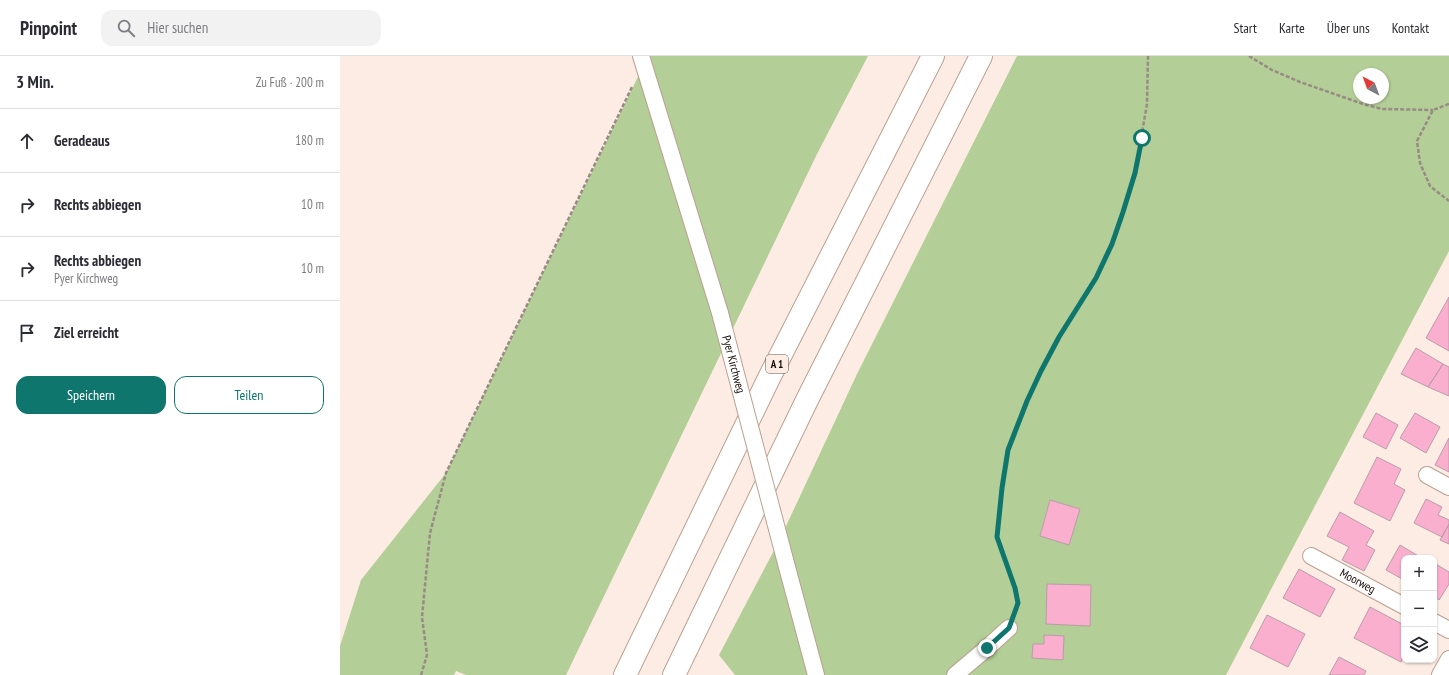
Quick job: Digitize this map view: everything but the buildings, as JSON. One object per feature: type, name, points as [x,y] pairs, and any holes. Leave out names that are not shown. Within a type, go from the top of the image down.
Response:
[{"type":"highway","name":"A 1","points":[[625,675],[770,378],[933,56]]},
{"type":"highway","points":[[674,675],[816,383],[981,56]]},
{"type":"street","name":"Pyer Kirchweg","points":[[642,60],[720,313],[816,675]]},
{"type":"street","points":[[1427,475],[1449,487]]},
{"type":"street","name":"Moorweg","points":[[1311,556],[1401,604]]},
{"type":"street","points":[[1437,624],[1449,630]]},
{"type":"street","points":[[955,675],[1009,628]]},
{"type":"street","points":[[1440,675],[1449,659]]},
{"type":"path","points":[[1009,628],[1018,603],[1015,588],[997,537],[1004,472],[1008,450],[1027,401],[1059,337],[1096,278],[1112,244],[1135,173],[1147,104],[1148,56]]},
{"type":"path","points":[[1249,56],[1272,70],[1300,82],[1382,109],[1433,110],[1449,104]]},
{"type":"path","points":[[421,675],[427,655],[422,617],[430,533],[446,473],[642,60]]},
{"type":"path","points":[[1433,110],[1417,140],[1420,163],[1430,186],[1449,200]]},
{"type":"green space","points":[[648,56],[868,56],[817,154],[566,675],[466,675],[456,671],[454,675],[340,675],[340,646],[361,580],[446,473]]},
{"type":"green space","points":[[1017,56],[1449,56],[1449,251],[1226,675],[735,675],[719,655],[780,539],[857,374]]},
{"type":"route","points":[[987,648],[1009,628],[1018,603],[1015,588],[997,537],[1008,450],[1027,401],[1041,371],[1059,337],[1096,278],[1112,244],[1135,173],[1142,138]]}]
